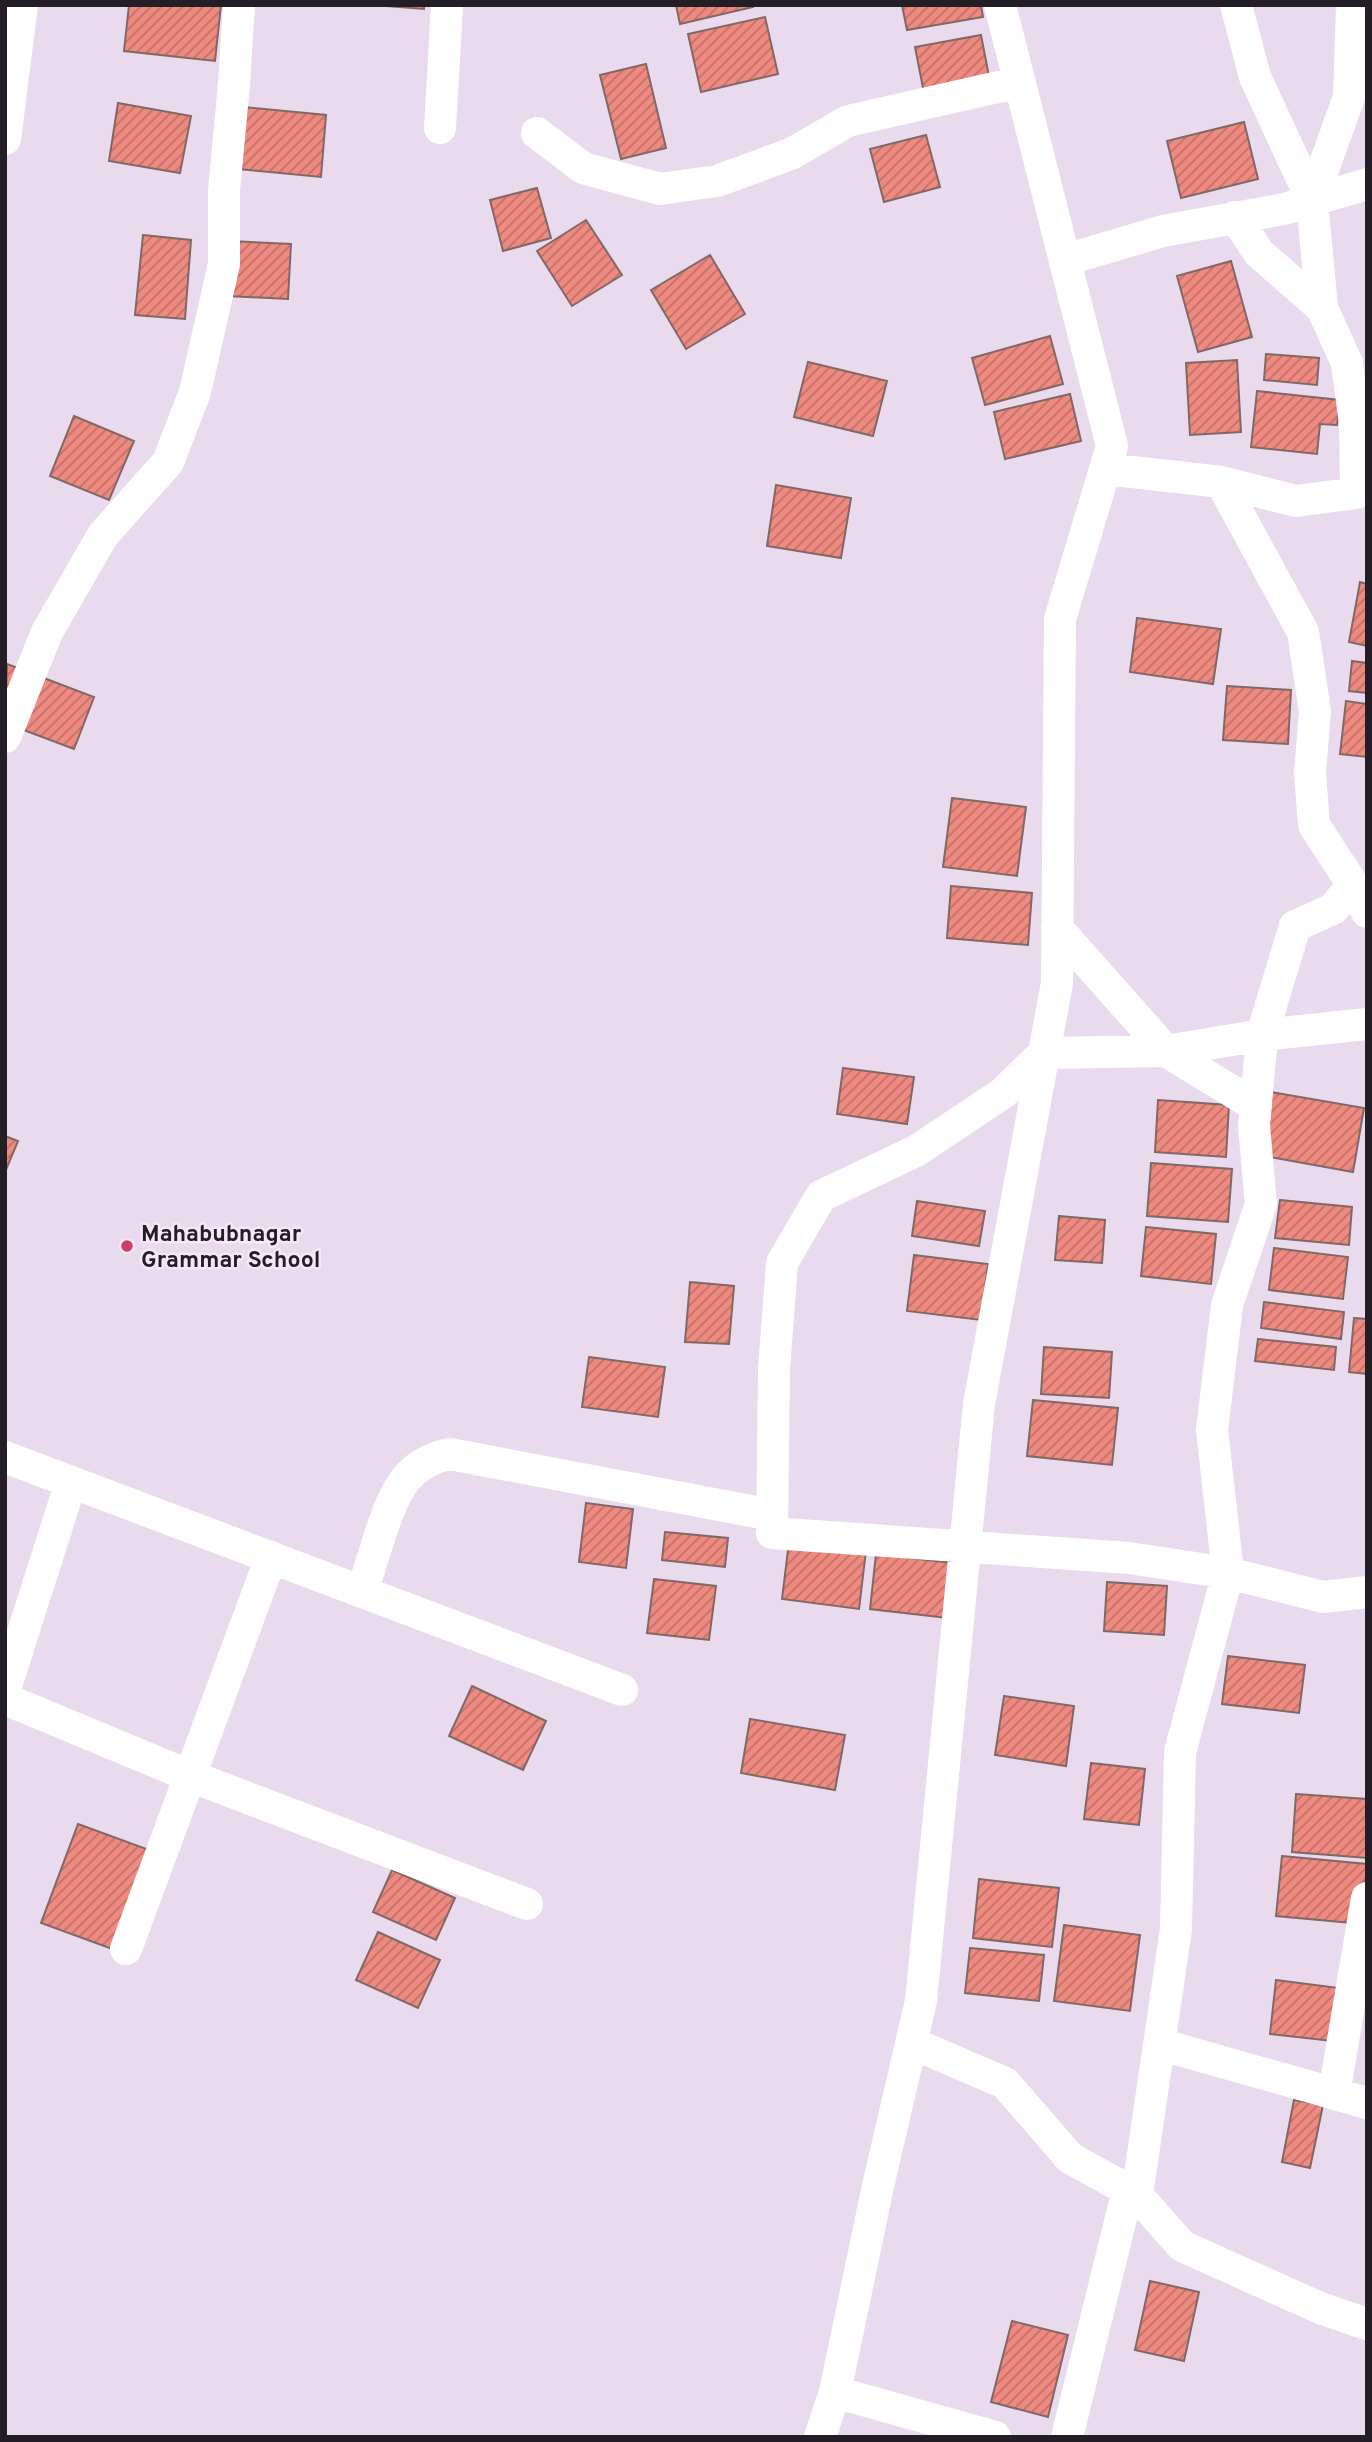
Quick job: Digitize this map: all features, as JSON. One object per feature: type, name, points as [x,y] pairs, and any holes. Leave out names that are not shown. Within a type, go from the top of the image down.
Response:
[{"type":"street","points":[[5,139],[22,5]]},
{"type":"street","points":[[5,737],[47,632],[103,535],[168,462],[195,392],[224,264],[224,191],[239,5]]},
{"type":"street","points":[[440,128],[447,5]]},
{"type":"street","points":[[820,2437],[835,2392],[878,2186],[921,2001],[979,1404],[1057,983],[1060,619],[1112,446],[1000,5]]},
{"type":"street","points":[[1106,469],[1221,482],[1296,501],[1361,494],[1347,363],[1322,308],[1312,200],[1255,77],[1236,5]]},
{"type":"street","points":[[1312,200],[1349,97],[1352,5]]},
{"type":"street","points":[[537,133],[583,168],[660,189],[717,181],[791,154],[848,121],[1020,82]]},
{"type":"street","points":[[1065,260],[1163,231],[1284,209],[1367,184]]},
{"type":"street","points":[[1235,217],[1259,253],[1322,308]]},
{"type":"street","points":[[1067,2437],[1133,2193],[1176,1929],[1180,1752],[1228,1573],[1212,1430],[1227,1305],[1261,1204],[1254,1126],[1262,1035],[1295,926],[1360,899],[1314,825],[1310,773],[1315,712],[1303,632],[1221,482]]},
{"type":"street","points":[[1057,928],[1166,1051],[1256,1106]]},
{"type":"street","points":[[1367,1024],[1262,1035],[1166,1051],[1044,1053],[1003,1093],[916,1151],[821,1196],[782,1263],[774,1369],[772,1516],[772,1533],[1129,1558],[1228,1573],[1324,1597],[1367,1592]]},
{"type":"street","points":[[362,1592],[393,1496],[413,1469],[434,1457],[450,1454],[772,1516]]},
{"type":"street","points":[[5,1457],[622,1690]]},
{"type":"street","points":[[5,1689],[71,1482]]},
{"type":"street","points":[[126,1949],[271,1557]]},
{"type":"street","points":[[5,1699],[190,1776],[527,1903]]},
{"type":"street","points":[[1334,2094],[1367,1898]]},
{"type":"street","points":[[912,2043],[1005,2083],[1070,2158],[1133,2193],[1182,2246],[1320,2308],[1367,2324]]},
{"type":"street","points":[[1159,2044],[1367,2103]]},
{"type":"street","points":[[835,2392],[995,2437]]},
{"type":"building","points":[[129,5],[221,5],[215,61],[124,51]]},
{"type":"building","points":[[373,5],[424,5],[424,9]]},
{"type":"building","points":[[676,5],[753,5],[753,7],[680,24]]},
{"type":"building","points":[[902,5],[981,5],[983,17],[907,30]]},
{"type":"building","points":[[765,17],[778,74],[701,92],[688,34]]},
{"type":"building","points":[[981,35],[991,87],[925,98],[915,47]]},
{"type":"building","points":[[646,64],[666,148],[621,159],[600,75]]},
{"type":"building","points":[[118,103],[191,116],[180,173],[109,161]]},
{"type":"building","points":[[244,107],[326,115],[321,177],[239,169]]},
{"type":"building","points":[[1244,122],[1258,179],[1181,198],[1167,141]]},
{"type":"building","points":[[926,135],[940,187],[884,202],[870,149]]},
{"type":"building","points":[[537,188],[551,238],[503,251],[490,200]]},
{"type":"building","points":[[586,220],[622,275],[572,306],[537,251]]},
{"type":"building","points":[[143,235],[191,240],[185,319],[135,315]]},
{"type":"building","points":[[231,241],[291,244],[288,299],[228,296]]},
{"type":"building","points":[[710,255],[745,314],[686,349],[651,290]]},
{"type":"building","points":[[1231,261],[1252,337],[1198,352],[1177,276]]},
{"type":"building","points":[[1050,336],[1063,384],[985,405],[972,358]]},
{"type":"building","points":[[1266,354],[1319,358],[1317,385],[1264,380]]},
{"type":"building","points":[[1237,360],[1241,432],[1190,435],[1186,363]]},
{"type":"building","points":[[808,362],[887,381],[873,436],[794,417]]},
{"type":"building","points":[[1257,391],[1340,400],[1337,425],[1320,424],[1317,454],[1251,447]]},
{"type":"building","points":[[1070,394],[1081,441],[1005,459],[994,412]]},
{"type":"building","points":[[74,416],[134,441],[109,500],[50,476]]},
{"type":"building","points":[[776,485],[851,498],[841,558],[767,546]]},
{"type":"building","points":[[1360,582],[1367,584],[1367,646],[1349,642]]},
{"type":"building","points":[[1137,618],[1221,629],[1213,684],[1130,672]]},
{"type":"building","points":[[1352,661],[1367,663],[1367,693],[1349,691]]},
{"type":"building","points":[[7,664],[94,697],[74,749],[5,723]]},
{"type":"building","points":[[1227,686],[1291,690],[1288,744],[1223,740]]},
{"type":"building","points":[[1346,701],[1367,704],[1367,757],[1340,754]]},
{"type":"building","points":[[952,798],[1026,807],[1017,876],[943,867]]},
{"type":"building","points":[[951,886],[1032,893],[1028,945],[947,938]]},
{"type":"building","points":[[843,1068],[914,1077],[907,1124],[837,1114]]},
{"type":"building","points":[[1271,1092],[1364,1108],[1353,1172],[1259,1155]]},
{"type":"building","points":[[1158,1100],[1229,1105],[1226,1157],[1155,1152]]},
{"type":"building","points":[[5,1136],[18,1141],[5,1172]]},
{"type":"building","points":[[1151,1163],[1232,1169],[1228,1222],[1147,1216]]},
{"type":"building","points":[[1280,1200],[1352,1207],[1349,1245],[1275,1238]]},
{"type":"building","points":[[917,1201],[985,1211],[979,1246],[912,1236]]},
{"type":"building","points":[[1059,1216],[1105,1220],[1102,1263],[1055,1260]]},
{"type":"building","points":[[1146,1227],[1216,1234],[1211,1284],[1141,1276]]},
{"type":"building","points":[[1274,1248],[1348,1257],[1343,1299],[1269,1290]]},
{"type":"building","points":[[914,1255],[988,1264],[981,1320],[907,1311]]},
{"type":"building","points":[[690,1282],[734,1286],[729,1344],[685,1342]]},
{"type":"building","points":[[1264,1302],[1344,1312],[1341,1339],[1261,1328]]},
{"type":"building","points":[[1354,1318],[1367,1319],[1367,1374],[1349,1372]]},
{"type":"building","points":[[1258,1339],[1336,1347],[1334,1370],[1255,1361]]},
{"type":"building","points":[[1044,1347],[1112,1352],[1109,1398],[1041,1394]]},
{"type":"building","points":[[589,1357],[665,1367],[658,1417],[582,1407]]},
{"type":"building","points":[[1033,1400],[1118,1408],[1112,1465],[1027,1456]]},
{"type":"building","points":[[586,1503],[633,1509],[626,1568],[579,1562]]},
{"type":"building","points":[[665,1532],[728,1538],[725,1567],[662,1560]]},
{"type":"building","points":[[789,1542],[866,1551],[859,1609],[782,1599]]},
{"type":"building","points":[[876,1554],[953,1563],[947,1618],[870,1609]]},
{"type":"building","points":[[654,1579],[716,1586],[709,1640],[647,1633]]},
{"type":"building","points":[[1107,1582],[1167,1586],[1164,1635],[1104,1631]]},
{"type":"building","points":[[1228,1656],[1305,1665],[1299,1713],[1222,1704]]},
{"type":"building","points":[[472,1686],[546,1721],[523,1770],[449,1736]]},
{"type":"building","points":[[1004,1696],[1074,1706],[1066,1766],[995,1755]]},
{"type":"building","points":[[750,1719],[845,1735],[835,1790],[741,1773]]},
{"type":"building","points":[[1091,1763],[1145,1769],[1139,1825],[1084,1819]]},
{"type":"building","points":[[1296,1794],[1367,1799],[1367,1858],[1292,1852]]},
{"type":"building","points":[[78,1824],[152,1851],[115,1950],[41,1923]]},
{"type":"building","points":[[1282,1856],[1367,1864],[1362,1924],[1276,1916]]},
{"type":"building","points":[[392,1870],[455,1898],[436,1940],[373,1912]]},
{"type":"building","points":[[979,1879],[1059,1888],[1052,1947],[973,1938]]},
{"type":"building","points":[[1064,1925],[1140,1935],[1130,2011],[1054,2001]]},
{"type":"building","points":[[378,1932],[440,1960],[418,2008],[356,1980]]},
{"type":"building","points":[[970,1948],[1044,1955],[1039,2001],[965,1993]]},
{"type":"building","points":[[1276,1980],[1339,1988],[1332,2041],[1270,2034]]},
{"type":"building","points":[[1294,2100],[1323,2105],[1310,2168],[1282,2162]]},
{"type":"building","points":[[1150,2281],[1199,2292],[1184,2361],[1135,2350]]},
{"type":"building","points":[[1012,2321],[1068,2335],[1048,2417],[991,2402]]},
{"type":"place","name":"Mahabubnagar Grammar School","points":[[127,1246]]}]
